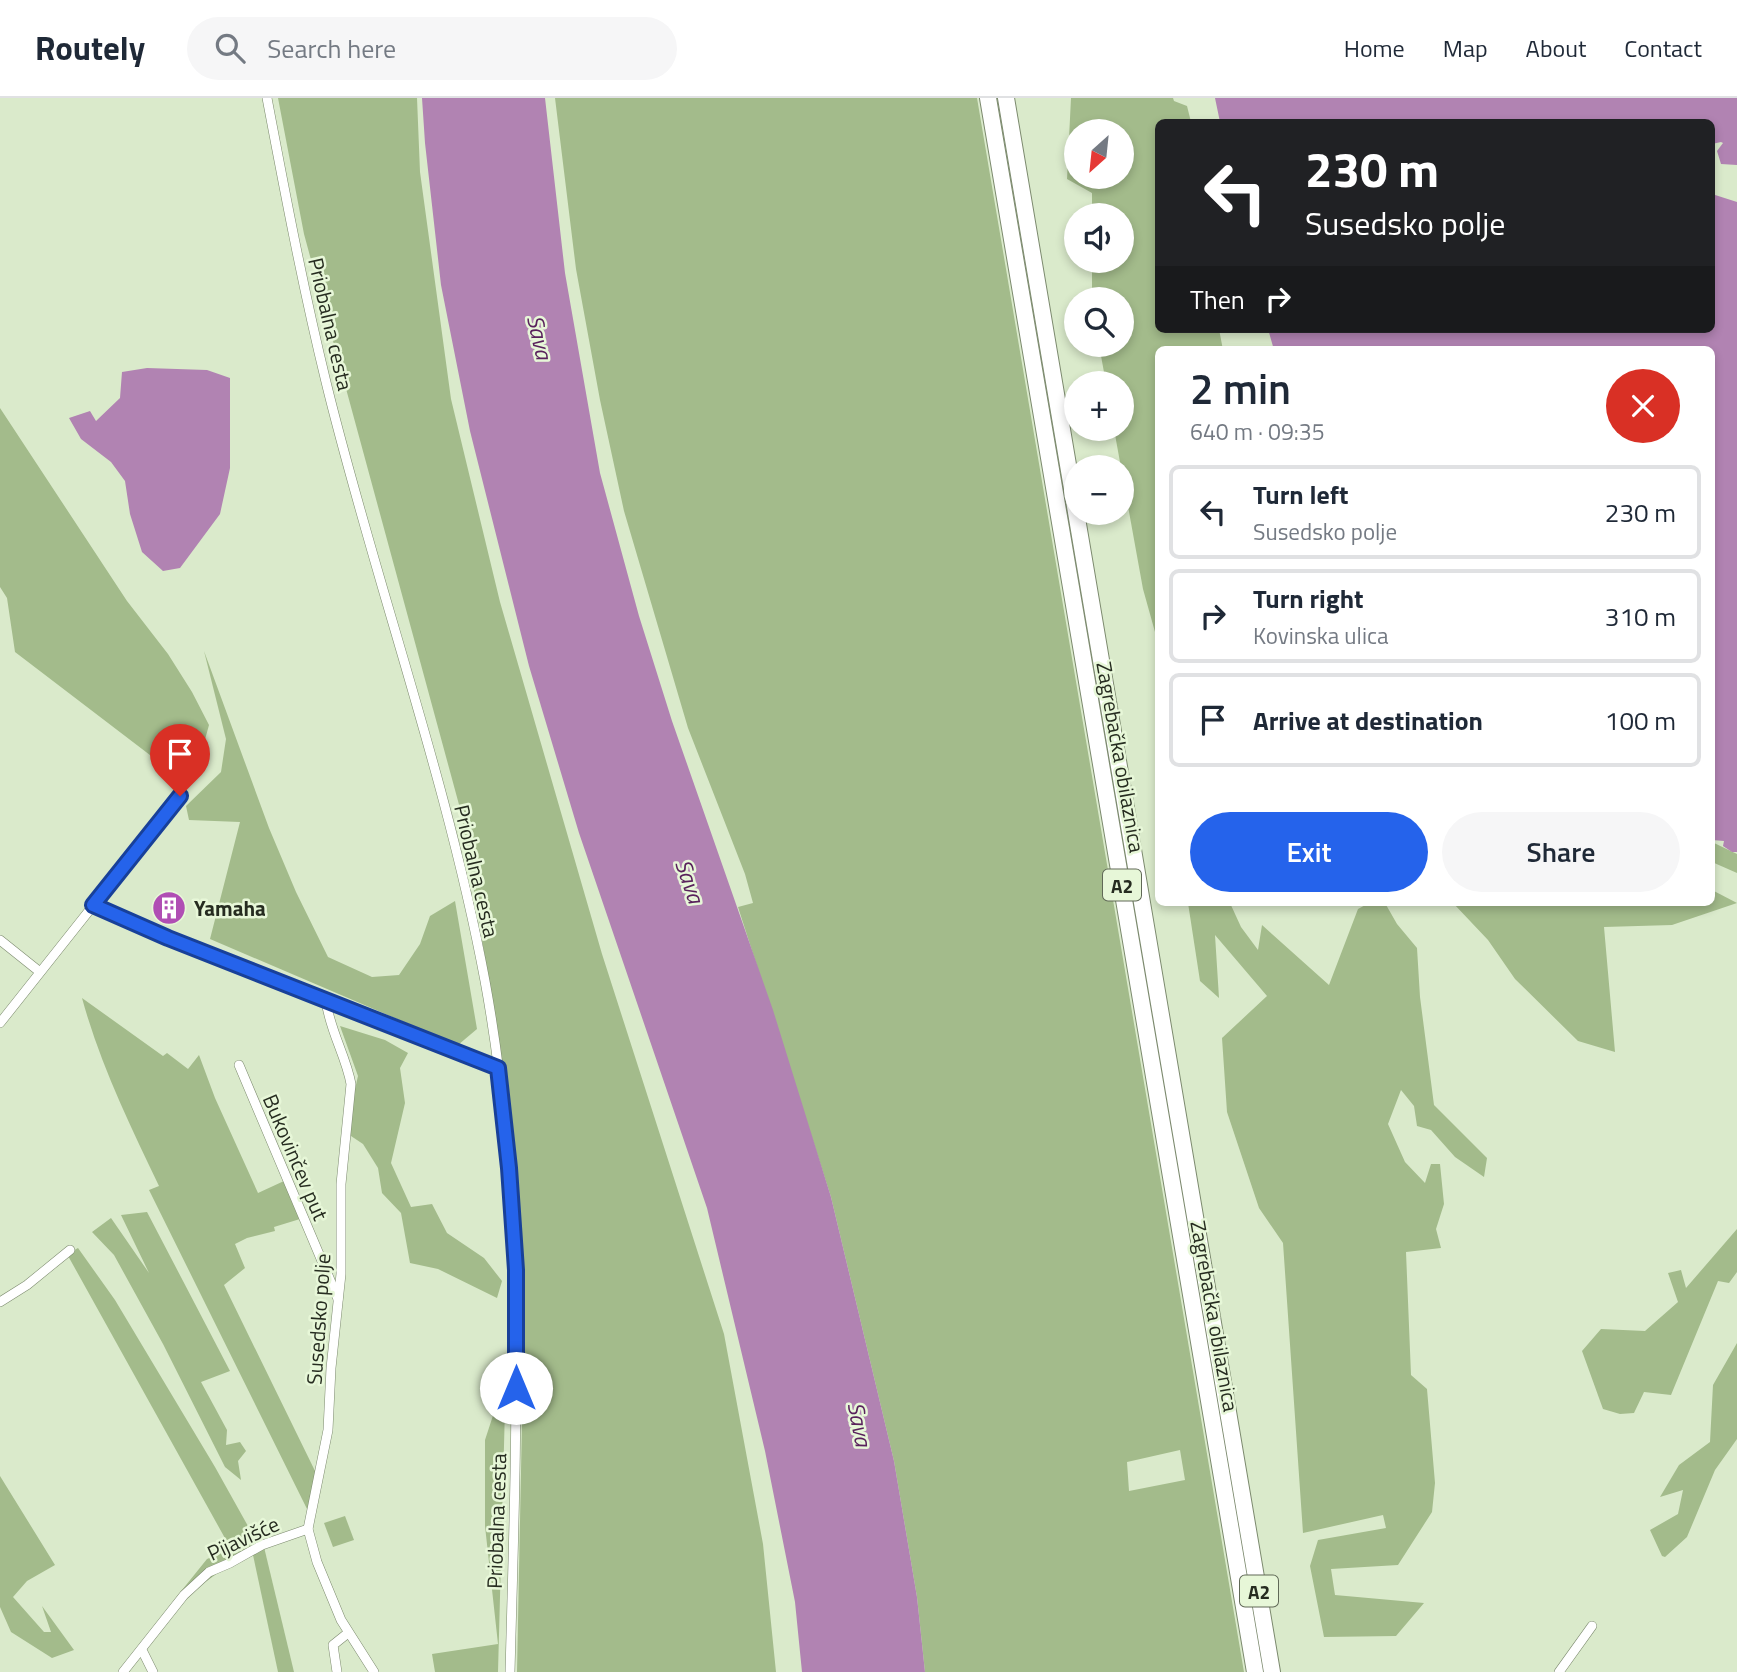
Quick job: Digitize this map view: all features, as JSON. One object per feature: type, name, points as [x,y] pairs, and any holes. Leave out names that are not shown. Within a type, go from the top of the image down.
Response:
[{"type":"highway","name":"Zagrebačka obilaznica","points":[[988,98],[1255,1672]]},
{"type":"highway","name":"Zagrebačka obilaznica","points":[[1006,98],[1272,1672]]},
{"type":"street","name":"Priobalna cesta","points":[[267,98],[293,235],[326,383],[452,836],[484,980],[498,1068],[516,1270],[516,1432],[510,1672]]},
{"type":"street","points":[[0,1023],[180,796]]},
{"type":"street","points":[[93,905],[326,1002],[498,1068]]},
{"type":"street","points":[[0,940],[40,972]]},
{"type":"street","name":"Susedsko polje","points":[[308,1529],[325,1451],[341,1274],[341,1184],[351,1084],[349,1070],[328,1019],[326,1002]]},
{"type":"street","name":"Bukovinčev put","points":[[239,1065],[338,1300]]},
{"type":"street","points":[[0,1302],[36,1279],[70,1250]]},
{"type":"street","points":[[308,1529],[329,1593],[348,1633],[374,1672]]},
{"type":"street","name":"Pijavišće","points":[[123,1672],[184,1595],[209,1572],[262,1545],[308,1529]]},
{"type":"street","points":[[1559,1672],[1592,1626]]},
{"type":"street","points":[[337,1672],[333,1646],[348,1633]]},
{"type":"street","points":[[142,1650],[153,1672]]},
{"type":"green space","points":[[278,98],[417,98],[420,172],[451,399],[500,602],[602,954],[724,1334],[763,1544],[776,1672],[517,1672],[524,1321],[505,1079],[461,812],[304,234]]},
{"type":"green space","points":[[555,98],[977,98],[1244,1672],[925,1672],[917,1597],[894,1461],[831,1197],[738,907],[753,903],[745,874],[688,728],[624,511],[576,269]],"holes":[[[1180,1450],[1185,1480],[1129,1491],[1127,1462]]]},
{"type":"green space","points":[[1071,98],[1173,98],[1174,101],[1187,106],[1190,119],[1155,119],[1155,333],[1220,333],[1222,346],[1155,346],[1155,632],[1143,589],[1131,525],[1134,525],[1134,455],[1119,455],[1116,441],[1134,441],[1134,371],[1104,371],[1101,357],[1134,357],[1134,287],[1092,287],[1092,273],[1134,273],[1134,203],[1092,203],[1092,193],[1085,189],[1134,189],[1134,119],[1070,119]]},
{"type":"green space","points":[[0,408],[127,601],[168,654],[209,725],[201,754],[184,781],[15,652],[7,598],[0,587]]},
{"type":"green space","points":[[204,651],[269,828],[328,957],[372,977],[399,975],[420,944],[430,916],[455,901],[477,1029],[458,1045],[210,939],[240,822],[189,820],[186,806],[221,772],[226,739]]},
{"type":"green space","points":[[1715,843],[1737,854],[1737,873],[1715,863]]},
{"type":"green space","points":[[1715,892],[1737,903],[1672,925],[1604,927],[1615,1052],[1578,1041],[1515,979],[1488,940],[1456,906],[1715,906]]},
{"type":"green space","points":[[1188,906],[1231,906],[1241,927],[1258,950],[1262,925],[1329,985],[1358,909],[1364,906],[1387,906],[1397,924],[1417,948],[1420,997],[1434,1105],[1487,1158],[1484,1177],[1455,1157],[1431,1130],[1417,1126],[1414,1106],[1401,1090],[1388,1124],[1405,1162],[1425,1183],[1431,1164],[1440,1164],[1444,1204],[1436,1229],[1441,1248],[1406,1252],[1411,1375],[1427,1389],[1435,1483],[1432,1512],[1398,1565],[1331,1569],[1335,1595],[1424,1603],[1396,1636],[1324,1637],[1310,1566],[1318,1540],[1386,1528],[1383,1515],[1303,1533],[1283,1243],[1259,1208],[1227,1112],[1222,1038],[1267,996],[1215,935],[1219,998],[1200,981]]},
{"type":"green space","points":[[82,998],[163,1056],[167,1053],[188,1069],[199,1055],[215,1098],[258,1193],[284,1181],[300,1219],[274,1227],[275,1231],[235,1244],[245,1268],[224,1285],[316,1473],[308,1511],[149,1190],[159,1186],[107,1070]]},
{"type":"green space","points":[[340,1026],[385,1040],[408,1053],[400,1068],[405,1103],[391,1163],[411,1207],[432,1204],[447,1233],[484,1258],[502,1281],[497,1298],[438,1269],[410,1263],[401,1213],[382,1193],[378,1168],[363,1144],[345,1132],[358,1076]]},
{"type":"green space","points":[[147,1212],[230,1371],[201,1382],[227,1430],[226,1445],[240,1442],[246,1451],[238,1461],[241,1480],[225,1467],[163,1344],[114,1255],[92,1232],[111,1218],[149,1273],[121,1215]]},
{"type":"green space","points":[[1737,1229],[1737,1272],[1729,1283],[1718,1281],[1671,1395],[1644,1392],[1634,1413],[1620,1414],[1603,1409],[1582,1351],[1601,1329],[1645,1331],[1678,1302],[1668,1273],[1681,1270],[1686,1288]]},
{"type":"green space","points":[[78,1248],[115,1300],[258,1544],[197,1588],[174,1613],[174,1600],[207,1559],[231,1549],[67,1254]]},
{"type":"green space","points":[[1737,1343],[1737,1439],[1715,1470],[1687,1537],[1665,1557],[1662,1556],[1650,1530],[1678,1514],[1683,1490],[1660,1497],[1679,1465],[1710,1442],[1713,1385]]},
{"type":"green space","points":[[500,1394],[505,1408],[498,1672],[435,1672],[432,1654],[498,1644],[485,1526],[485,1440]]},
{"type":"green space","points":[[0,1476],[55,1565],[27,1581],[13,1597],[44,1632],[51,1632],[42,1606],[74,1650],[52,1658],[11,1632],[0,1607]]},
{"type":"green space","points":[[345,1516],[354,1540],[333,1547],[324,1523]]},
{"type":"green space","points":[[264,1547],[294,1672],[278,1672],[253,1555]]},
{"type":"water","name":"Sava","points":[[422,98],[545,98],[565,273],[600,473],[639,616],[672,721],[773,1010],[831,1197],[894,1461],[917,1597],[925,1672],[802,1672],[795,1602],[765,1451],[707,1208],[579,833],[529,666],[470,431],[441,285]]},
{"type":"water","points":[[1215,98],[1737,98],[1737,165],[1721,164],[1717,151],[1723,143],[1715,143],[1715,119],[1219,119]]},
{"type":"water","points":[[1715,195],[1737,202],[1737,852],[1723,846],[1724,841],[1715,840],[1715,346],[1273,346],[1269,333],[1715,333]]},
{"type":"water","points":[[147,368],[207,370],[230,378],[230,468],[220,514],[180,568],[163,571],[142,552],[130,514],[125,481],[111,462],[81,439],[69,418],[90,411],[96,421],[120,398],[122,372]]},
{"type":"place","name":"Yamaha","points":[[169,908]]},
{"type":"route","points":[[180,796],[93,905],[326,1002],[498,1068],[516,1270],[516,1388]]}]
